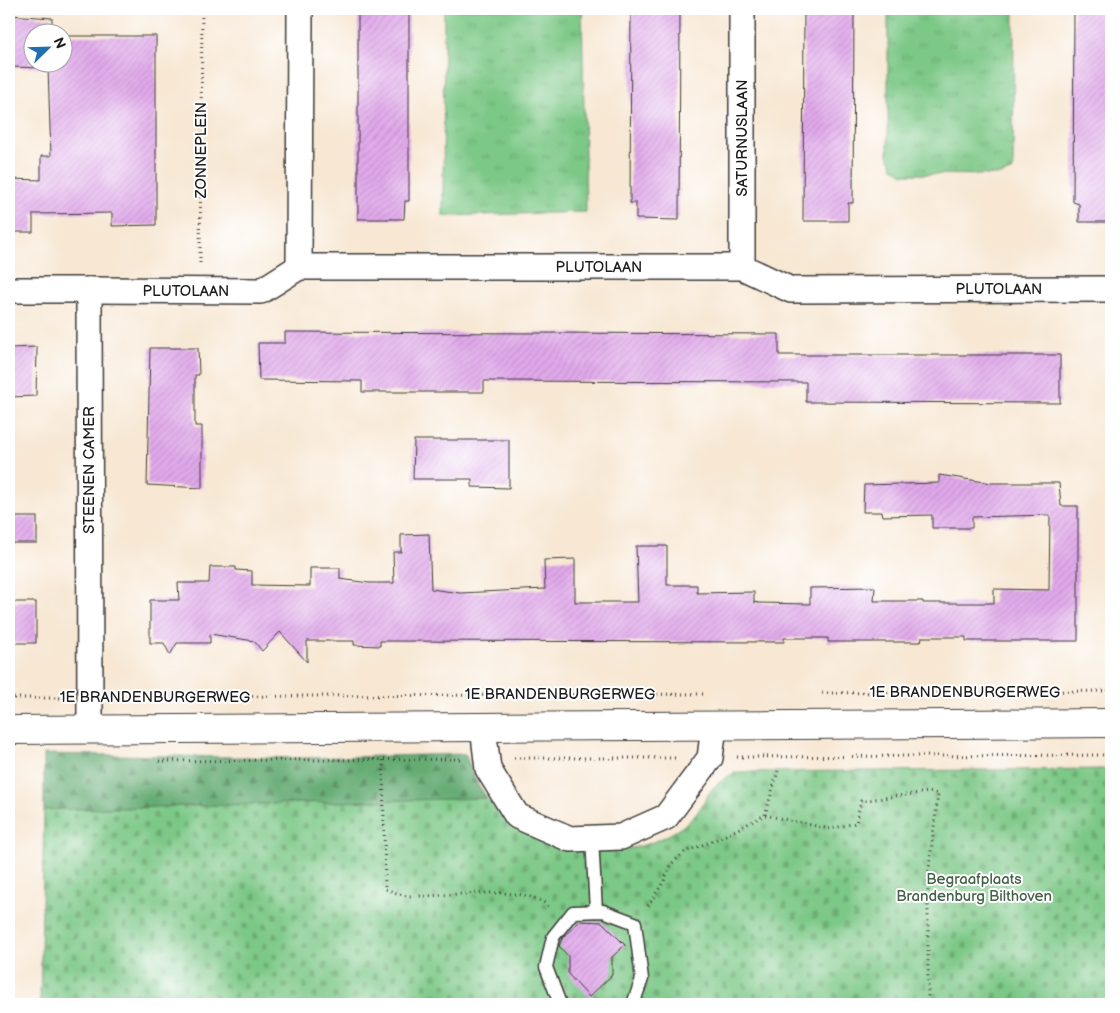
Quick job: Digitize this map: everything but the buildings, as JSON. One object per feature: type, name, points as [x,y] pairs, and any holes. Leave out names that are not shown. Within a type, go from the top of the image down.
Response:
[{"type":"street","points":[[298,267],[300,9]]},
{"type":"street","name":"SATURNUSLAAN","points":[[742,9],[742,267]]},
{"type":"street","name":"PLUTOLAAN","points":[[89,290],[261,291],[298,267],[742,267],[791,290],[1111,289]]},
{"type":"street","points":[[9,290],[89,290]]},
{"type":"street","name":"STEENEN CAMER","points":[[89,290],[90,730]]},
{"type":"street","name":"1E BRANDENBURGERWEG","points":[[9,730],[1111,723]]},
{"type":"street","points":[[483,727],[488,769],[517,816],[570,839],[620,837],[666,817],[710,758],[714,726]]},
{"type":"lane","points":[[592,838],[596,911]]},
{"type":"lane","points":[[560,1004],[546,967],[553,936],[573,912],[596,911],[603,911],[635,923],[642,979],[633,1004]]},
{"type":"path","name":"ZONNEPLEIN","points":[[200,291],[202,9]]},
{"type":"path","name":"1E BRANDENBURGERWEG","points":[[815,693],[1111,691]]},
{"type":"path","name":"1E BRANDENBURGERWEG","points":[[9,698],[706,694]]},
{"type":"path","points":[[154,760],[1111,755]]},
{"type":"path","points":[[383,760],[385,889],[406,896],[523,894],[544,900],[563,924]]},
{"type":"path","points":[[765,815],[778,771]]},
{"type":"path","points":[[635,923],[653,900],[671,864],[685,852],[722,837],[765,815],[830,829],[856,823],[861,801],[928,792],[938,794],[928,877],[928,1004]]},
{"type":"green space","points":[[444,9],[582,9],[586,212],[443,216]]},
{"type":"green space","points":[[888,9],[1014,9],[1013,170],[1001,175],[903,174],[893,167],[888,155]]},
{"type":"green space","points":[[44,754],[305,758],[465,754],[477,783],[487,798],[44,810]]},
{"type":"green space","name":"Begraafplaats Brandenburg Bilthoven","points":[[1111,769],[1111,1004],[40,1004],[44,810],[487,798],[503,817],[524,831],[547,842],[571,849],[597,851],[623,850],[647,844],[673,832],[694,816],[715,786],[735,772]]}]
